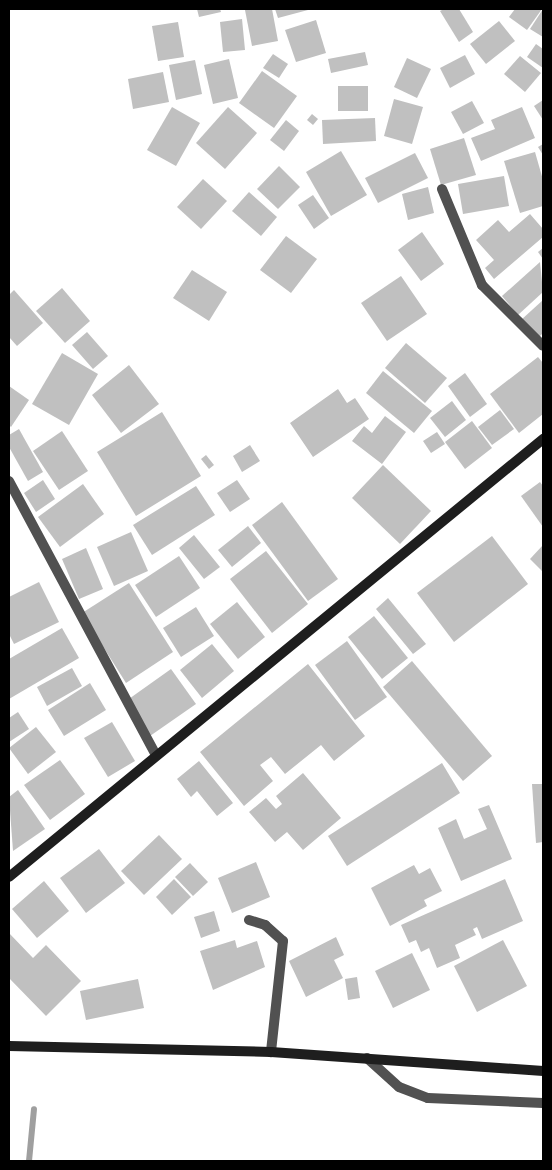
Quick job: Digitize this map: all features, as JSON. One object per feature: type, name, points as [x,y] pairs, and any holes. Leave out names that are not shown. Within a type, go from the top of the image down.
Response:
[{"type":"main road","points":[[9,877],[155,753],[543,439]]},
{"type":"main road","points":[[9,1046],[272,1052],[543,1071]]},
{"type":"street","points":[[442,189],[482,285],[543,346]]},
{"type":"street","points":[[9,481],[155,753]]},
{"type":"street","points":[[249,920],[270,928],[283,941],[272,1052]]},
{"type":"street","points":[[367,1058],[398,1088],[428,1098],[543,1103]]},
{"type":"building","points":[[197,9],[220,9],[221,12],[199,17]]},
{"type":"building","points":[[272,9],[278,41],[252,46],[245,10]]},
{"type":"building","points":[[275,9],[307,9],[308,10],[278,18]]},
{"type":"building","points":[[444,9],[459,9],[473,32],[459,42],[440,11]]},
{"type":"building","points":[[515,9],[542,9],[527,30],[509,17]]},
{"type":"building","points":[[543,9],[543,37],[530,29]]},
{"type":"building","points":[[242,19],[245,50],[223,52],[220,22]]},
{"type":"building","points":[[316,20],[326,53],[296,62],[285,30]]},
{"type":"building","points":[[499,21],[515,41],[486,64],[470,44]]},
{"type":"building","points":[[178,22],[184,57],[158,61],[152,26]]},
{"type":"building","points":[[536,44],[543,49],[543,68],[527,57]]},
{"type":"building","points":[[365,52],[368,65],[331,73],[328,59]]},
{"type":"building","points":[[273,54],[288,64],[279,78],[263,68]]},
{"type":"building","points":[[465,55],[475,74],[450,88],[440,68]]},
{"type":"building","points":[[520,56],[541,73],[525,92],[504,74]]},
{"type":"building","points":[[407,58],[431,69],[417,98],[394,87]]},
{"type":"building","points":[[229,59],[238,98],[213,104],[204,65]]},
{"type":"building","points":[[195,60],[202,94],[176,100],[169,65]]},
{"type":"building","points":[[262,71],[297,96],[274,128],[239,103]]},
{"type":"building","points":[[163,72],[169,102],[133,109],[128,79]]},
{"type":"building","points":[[338,86],[368,86],[368,111],[338,111]]},
{"type":"building","points":[[394,99],[423,107],[412,144],[384,136]]},
{"type":"building","points":[[543,100],[543,120],[534,106]]},
{"type":"building","points":[[472,101],[484,123],[463,134],[451,112]]},
{"type":"building","points":[[172,107],[200,123],[176,166],[147,150]]},
{"type":"building","points":[[228,107],[257,133],[225,169],[196,143]]},
{"type":"building","points":[[522,107],[535,138],[481,161],[471,138],[495,129],[491,120]]},
{"type":"building","points":[[312,114],[318,119],[313,125],[307,120]]},
{"type":"building","points":[[375,118],[376,141],[323,144],[322,120]]},
{"type":"building","points":[[286,120],[299,131],[284,151],[270,140]]},
{"type":"building","points":[[464,138],[476,175],[441,185],[430,149]]},
{"type":"building","points":[[543,144],[543,155],[538,147]]},
{"type":"building","points":[[341,151],[367,195],[331,216],[306,172]]},
{"type":"building","points":[[535,152],[543,180],[543,206],[520,213],[504,161]]},
{"type":"building","points":[[415,153],[428,178],[378,203],[365,178]]},
{"type":"building","points":[[279,166],[300,187],[278,209],[257,189]]},
{"type":"building","points":[[504,176],[509,206],[463,214],[458,184]]},
{"type":"building","points":[[203,179],[227,201],[201,229],[177,207]]},
{"type":"building","points":[[428,187],[434,213],[408,220],[402,194]]},
{"type":"building","points":[[249,192],[277,217],[261,236],[232,211]]},
{"type":"building","points":[[313,195],[329,218],[314,229],[298,205]]},
{"type":"building","points":[[530,214],[543,229],[543,237],[494,279],[485,268],[494,260],[476,240],[498,220],[509,232]]},
{"type":"building","points":[[422,232],[444,264],[421,281],[398,250]]},
{"type":"building","points":[[286,236],[317,259],[291,293],[260,270]]},
{"type":"building","points":[[543,248],[543,259],[538,252]]},
{"type":"building","points":[[540,262],[543,292],[518,315],[502,296]]},
{"type":"building","points":[[192,270],[227,292],[209,321],[173,298]]},
{"type":"building","points":[[401,276],[427,314],[387,341],[361,303]]},
{"type":"building","points":[[62,288],[90,321],[65,343],[36,311]]},
{"type":"building","points":[[14,290],[43,323],[17,346],[9,337],[9,295]]},
{"type":"building","points":[[543,300],[543,333],[538,338],[521,320]]},
{"type":"building","points":[[87,332],[108,356],[93,369],[72,345]]},
{"type":"building","points":[[406,343],[447,378],[425,403],[385,368]]},
{"type":"building","points":[[62,353],[98,374],[69,425],[32,404]]},
{"type":"building","points":[[538,357],[543,363],[543,414],[519,433],[490,394]]},
{"type":"building","points":[[129,365],[159,404],[121,433],[92,395]]},
{"type":"building","points":[[383,371],[432,411],[414,433],[366,393]]},
{"type":"building","points":[[465,373],[487,404],[470,417],[448,386]]},
{"type":"building","points":[[9,386],[29,400],[11,427],[9,425]]},
{"type":"building","points":[[338,389],[347,403],[355,398],[369,419],[313,457],[290,423]]},
{"type":"building","points":[[452,401],[466,420],[445,437],[430,418]]},
{"type":"building","points":[[500,410],[514,429],[492,445],[478,427]]},
{"type":"building","points":[[162,412],[201,476],[136,516],[97,452]]},
{"type":"building","points":[[385,416],[406,432],[382,464],[352,441],[364,426],[372,433]]},
{"type":"building","points":[[472,421],[492,448],[465,469],[445,442]]},
{"type":"building","points":[[19,429],[43,472],[28,481],[9,447],[9,435]]},
{"type":"building","points":[[62,431],[88,471],[59,490],[33,451]]},
{"type":"building","points":[[437,432],[445,444],[431,453],[423,441]]},
{"type":"building","points":[[250,445],[260,461],[242,472],[233,456]]},
{"type":"building","points":[[206,455],[214,465],[209,469],[201,459]]},
{"type":"building","points":[[383,465],[431,511],[400,544],[352,498]]},
{"type":"building","points":[[43,480],[55,499],[36,512],[24,493]]},
{"type":"building","points":[[237,480],[250,499],[230,512],[217,493]]},
{"type":"building","points":[[540,482],[543,486],[543,527],[521,496]]},
{"type":"building","points":[[83,484],[104,514],[60,547],[38,517]]},
{"type":"building","points":[[196,486],[215,515],[152,555],[133,525]]},
{"type":"building","points":[[282,502],[338,579],[308,601],[252,525]]},
{"type":"building","points":[[248,526],[261,543],[232,567],[218,550]]},
{"type":"building","points":[[131,532],[148,571],[114,586],[97,547]]},
{"type":"building","points":[[194,535],[220,567],[204,579],[179,548]]},
{"type":"building","points":[[492,536],[528,584],[454,642],[417,593]]},
{"type":"building","points":[[543,545],[543,572],[530,559]]},
{"type":"building","points":[[86,548],[103,589],[79,599],[62,559]]},
{"type":"building","points":[[266,551],[308,604],[272,633],[230,579]]},
{"type":"building","points":[[179,556],[200,588],[156,617],[135,585]]},
{"type":"building","points":[[39,582],[59,622],[14,644],[9,634],[9,597]]},
{"type":"building","points":[[129,583],[173,652],[126,683],[82,613]]},
{"type":"building","points":[[388,598],[426,644],[413,654],[376,609]]},
{"type":"building","points":[[237,602],[265,637],[238,659],[210,624]]},
{"type":"building","points":[[196,607],[214,636],[181,657],[163,628]]},
{"type":"building","points":[[374,616],[408,658],[382,679],[348,637]]},
{"type":"building","points":[[62,628],[79,658],[9,699],[9,659]]},
{"type":"building","points":[[347,641],[387,697],[355,720],[315,665]]},
{"type":"building","points":[[212,644],[234,671],[202,698],[180,670]]},
{"type":"building","points":[[412,661],[492,756],[463,781],[383,687]]},
{"type":"building","points":[[308,664],[365,736],[334,761],[321,745],[285,774],[271,757],[260,765],[273,781],[244,806],[200,752]]},
{"type":"building","points":[[72,668],[82,686],[47,706],[37,687]]},
{"type":"building","points":[[171,669],[196,704],[150,736],[126,701]]},
{"type":"building","points":[[90,683],[106,710],[64,736],[48,710]]},
{"type":"building","points":[[18,712],[29,729],[9,742],[9,718]]},
{"type":"building","points":[[112,722],[135,761],[108,777],[84,738]]},
{"type":"building","points":[[36,727],[56,752],[28,774],[9,748]]},
{"type":"building","points":[[60,760],[85,794],[50,820],[24,785]]},
{"type":"building","points":[[199,761],[233,803],[217,816],[197,791],[191,797],[177,779]]},
{"type":"building","points":[[442,763],[460,793],[347,866],[328,836]]},
{"type":"building","points":[[303,773],[341,818],[303,850],[287,832],[275,842],[249,812],[266,798],[276,809],[282,804],[276,796]]},
{"type":"building","points":[[532,784],[543,784],[543,842],[536,843]]},
{"type":"building","points":[[18,790],[45,829],[13,851],[9,797]]},
{"type":"building","points":[[489,805],[512,859],[461,881],[438,828],[456,819],[464,839],[487,829],[478,809]]},
{"type":"building","points":[[159,835],[182,859],[144,895],[121,871]]},
{"type":"building","points":[[99,849],[125,883],[86,913],[60,878]]},
{"type":"building","points":[[256,862],[270,897],[232,913],[218,878]]},
{"type":"building","points":[[190,863],[208,882],[193,896],[175,877]]},
{"type":"building","points":[[414,865],[419,874],[430,868],[442,891],[424,900],[427,906],[390,926],[371,888]]},
{"type":"building","points":[[174,879],[191,897],[172,915],[156,897]]},
{"type":"building","points":[[505,879],[523,921],[482,939],[477,927],[473,929],[476,935],[455,945],[460,958],[437,968],[429,948],[421,952],[416,940],[409,943],[401,925]]},
{"type":"building","points":[[44,881],[69,911],[37,938],[12,909]]},
{"type":"building","points":[[214,911],[220,931],[201,938],[194,917]]},
{"type":"building","points":[[9,933],[33,958],[46,945],[81,981],[46,1016],[9,978]]},
{"type":"building","points":[[336,937],[344,955],[334,960],[343,978],[306,997],[289,961]]},
{"type":"building","points":[[235,940],[237,948],[257,941],[265,967],[213,990],[200,951]]},
{"type":"building","points":[[503,940],[527,986],[477,1012],[454,966]]},
{"type":"building","points":[[412,953],[430,990],[393,1008],[375,971]]},
{"type":"building","points":[[357,977],[360,998],[348,1000],[345,979]]},
{"type":"building","points":[[138,979],[144,1008],[86,1020],[80,991]]},
{"type":"waterway","points":[[29,1161],[34,1109]]}]
